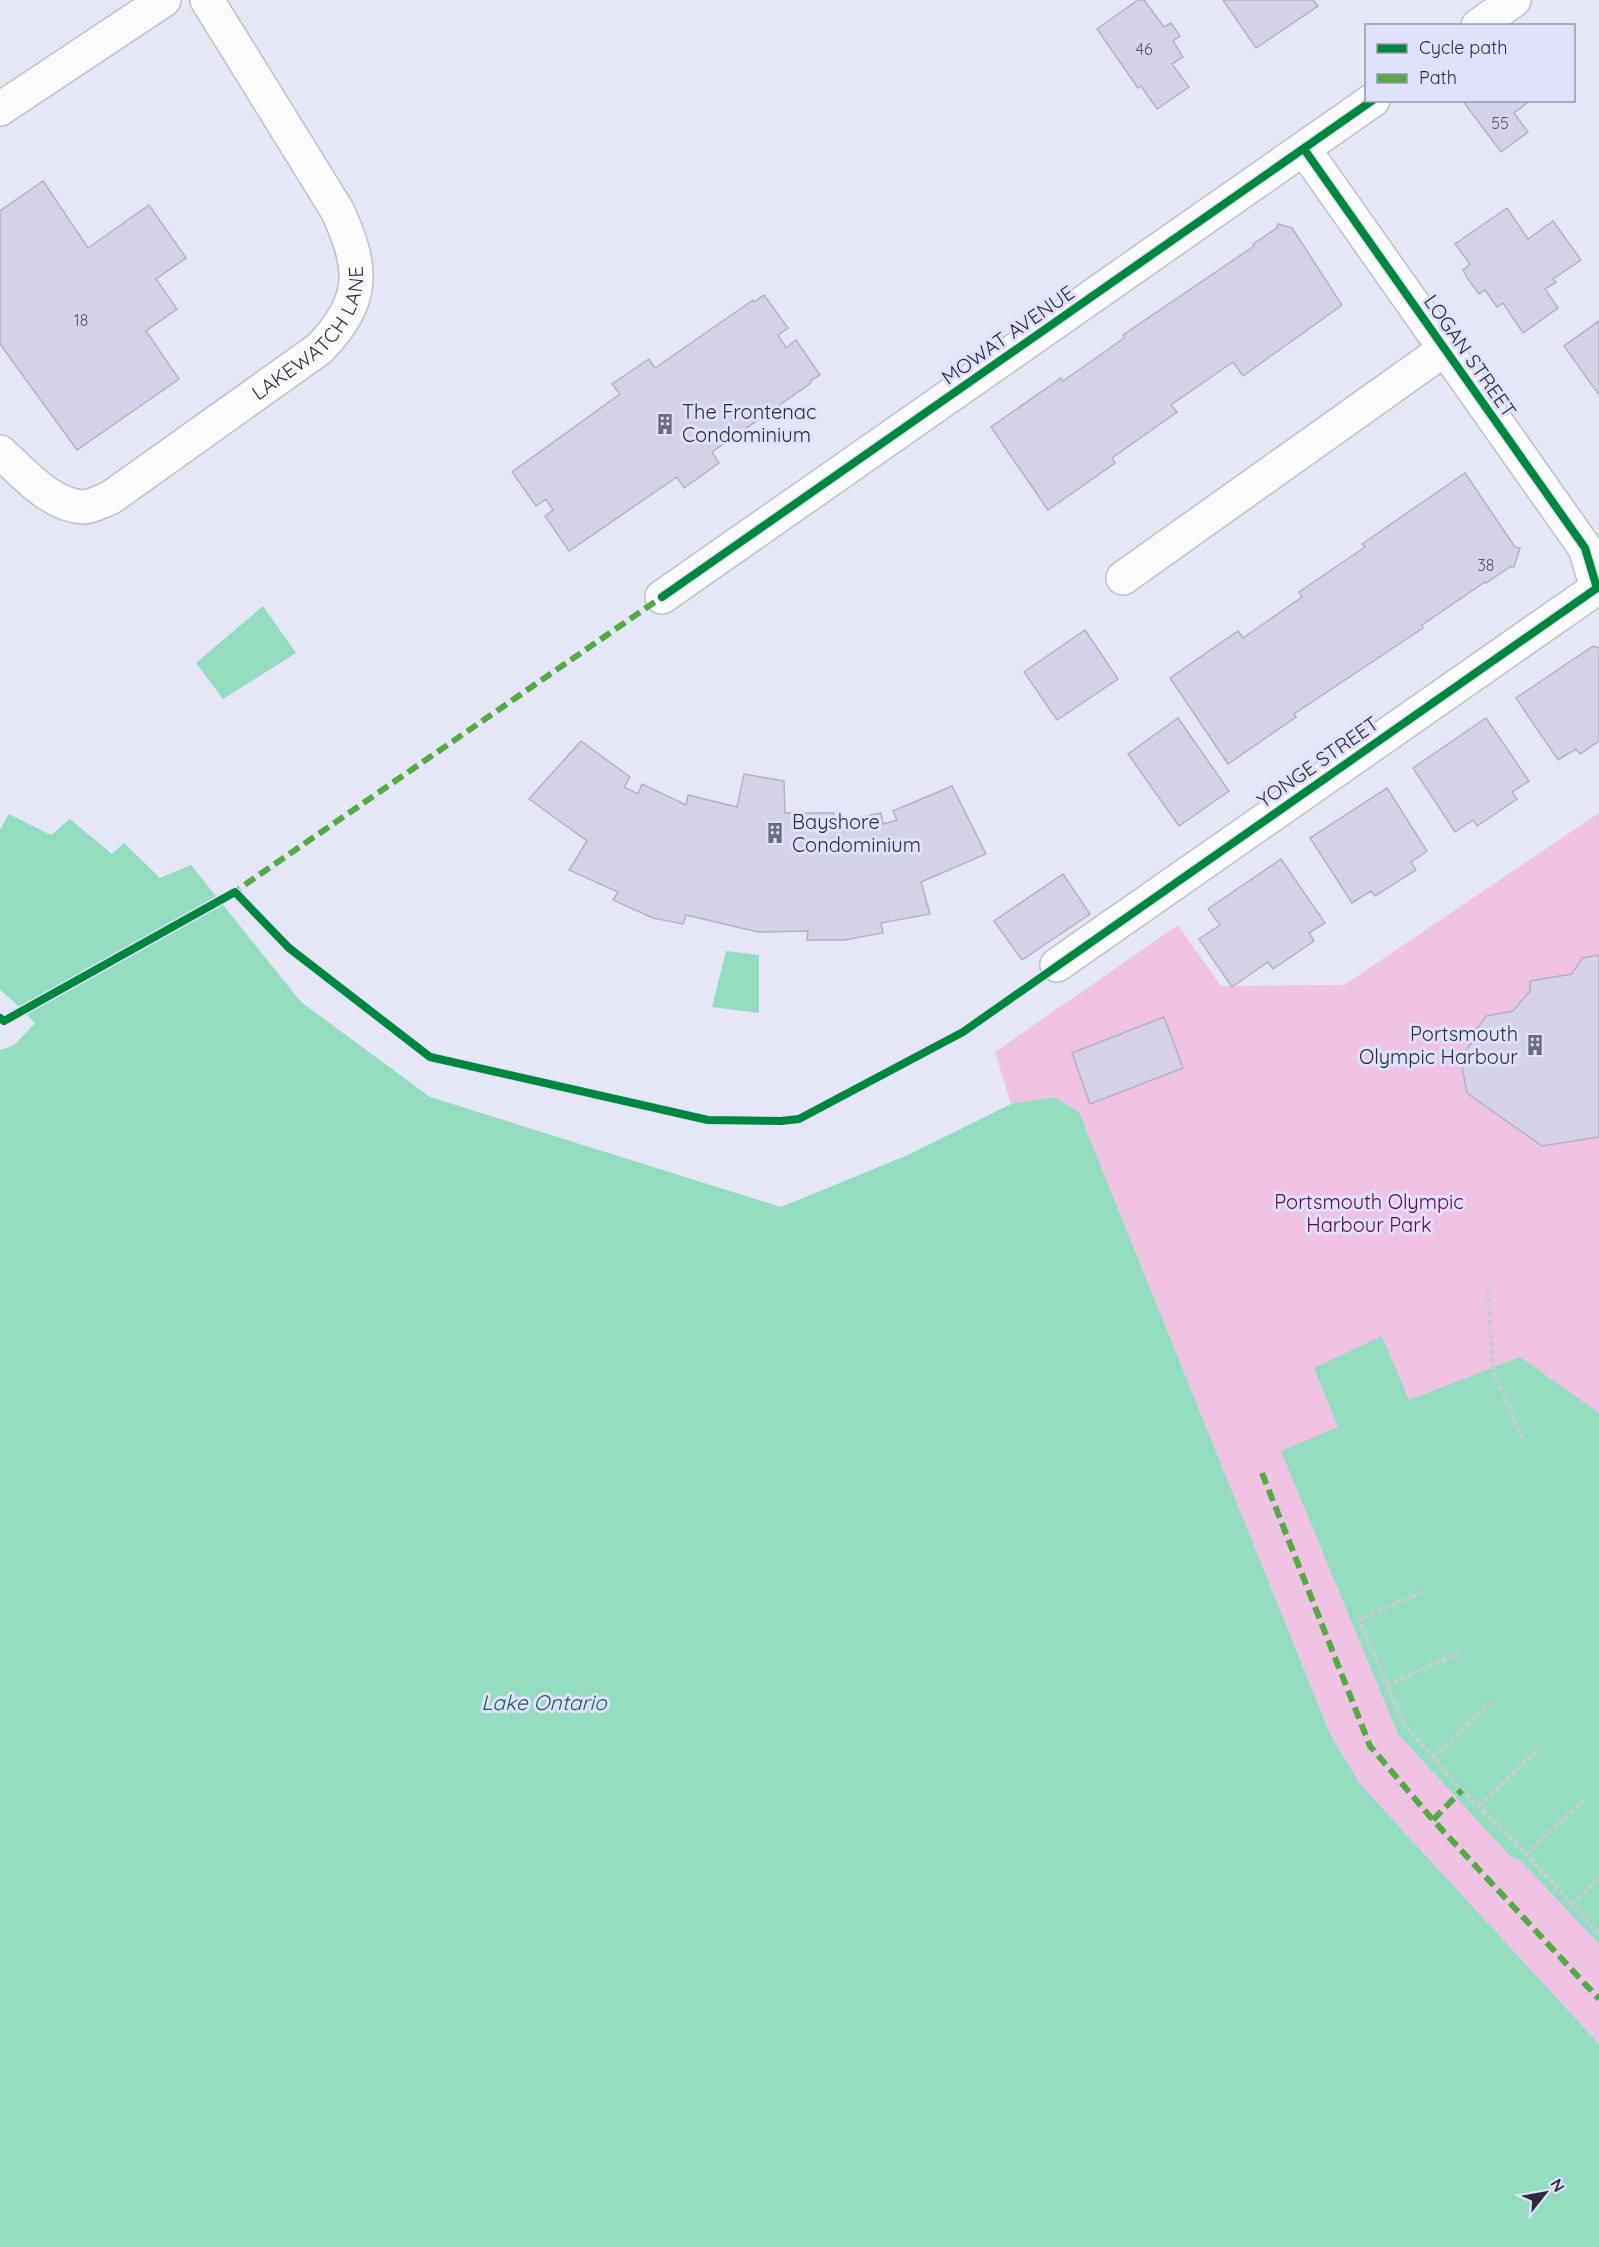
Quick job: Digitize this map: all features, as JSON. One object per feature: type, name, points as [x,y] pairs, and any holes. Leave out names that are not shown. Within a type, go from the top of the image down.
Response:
[{"type":"street","points":[[0,109],[164,0]]},
{"type":"street","name":"LAKEWATCH LANE","points":[[0,452],[37,486],[59,501],[84,507],[110,498],[319,349],[337,331],[353,302],[357,273],[351,240],[337,210],[207,0]]},
{"type":"street","points":[[1481,24],[1514,0]]},
{"type":"street","name":"MOWAT AVENUE","points":[[662,597],[1369,102]]},
{"type":"street","name":"LOGAN STREET","points":[[1305,149],[1585,548],[1598,589]]},
{"type":"street","points":[[1123,578],[1445,349]]},
{"type":"street","name":"YONGE STREET","points":[[1057,965],[1598,589]]},
{"type":"path","points":[[1488,1290],[1493,1368],[1522,1438]]},
{"type":"path","points":[[1423,1592],[1359,1619],[1403,1723],[1599,1933]]},
{"type":"path","points":[[1387,1685],[1459,1653]]},
{"type":"path","points":[[1433,1757],[1493,1700]]},
{"type":"path","points":[[1479,1806],[1537,1750]]},
{"type":"path","points":[[1526,1854],[1583,1800]]},
{"type":"path","points":[[1572,1904],[1599,1878]]},
{"type":"green space","name":"Portsmouth Olympic Harbour Park","points":[[1599,813],[1599,2044],[1360,1784],[1330,1734],[1079,1112],[1054,1097],[1011,1104],[995,1052],[1178,925],[1221,986],[1344,985]]},
{"type":"water","points":[[263,606],[296,653],[223,699],[196,663]]},
{"type":"water","name":"Lake Ontario","points":[[9,814],[51,835],[70,819],[112,854],[124,843],[160,878],[191,865],[301,1002],[430,1097],[781,1207],[908,1155],[1011,1104],[1054,1097],[1079,1112],[1330,1734],[1360,1784],[1599,2044],[1599,2247],[0,2247],[0,1050],[14,1045],[35,1023],[0,990],[0,830]]},
{"type":"water","points":[[726,951],[759,955],[759,1013],[712,1007]]},
{"type":"water","points":[[1382,1336],[1409,1400],[1520,1357],[1599,1413],[1599,1944],[1520,1860],[1510,1856],[1398,1734],[1281,1451],[1338,1427],[1314,1368]]},
{"type":"building","points":[[1138,0],[1144,0],[1164,27],[1171,23],[1180,36],[1173,41],[1183,57],[1172,64],[1189,87],[1157,109],[1141,86],[1138,88],[1097,29]]},
{"type":"building","points":[[1223,0],[1313,0],[1318,6],[1256,48]]},
{"type":"building","points":[[1464,102],[1528,102],[1514,113],[1528,132],[1501,152]]},
{"type":"building","points":[[43,181],[88,248],[149,205],[186,258],[156,279],[177,309],[146,331],[179,379],[77,450],[0,344],[0,211]]},
{"type":"building","points":[[1507,208],[1528,239],[1553,221],[1581,260],[1553,279],[1556,282],[1545,289],[1558,308],[1523,333],[1503,303],[1497,307],[1485,290],[1479,294],[1463,270],[1470,264],[1455,244]]},
{"type":"building","points":[[1278,224],[1292,228],[1342,305],[1243,376],[1233,362],[1171,405],[1177,412],[1112,458],[1115,463],[1048,510],[991,427],[1061,378],[1063,381],[1096,358],[1124,338],[1123,335],[1254,246],[1253,244],[1277,228]]},
{"type":"building","name":"The Frontenac Condominium","points":[[764,295],[788,328],[778,335],[786,348],[796,340],[820,375],[712,452],[719,463],[684,488],[677,477],[569,551],[545,516],[553,510],[546,499],[536,506],[512,472],[620,394],[612,384],[649,359],[655,368],[753,300],[754,302]]},
{"type":"building","points":[[1599,321],[1599,395],[1564,346]]},
{"type":"building","points":[[1465,473],[1515,547],[1520,548],[1514,567],[1510,567],[1485,582],[1422,625],[1423,628],[1294,714],[1296,717],[1228,764],[1170,678],[1238,631],[1243,638],[1302,597],[1299,592],[1365,547],[1362,544]]},
{"type":"building","points":[[1085,630],[1118,679],[1057,720],[1024,672]]},
{"type":"building","points":[[1593,646],[1599,648],[1599,741],[1580,754],[1576,749],[1558,760],[1516,698]]},
{"type":"building","points":[[1178,718],[1229,791],[1179,826],[1128,754]]},
{"type":"building","points":[[1486,718],[1529,781],[1512,792],[1517,799],[1477,826],[1473,820],[1455,832],[1413,768]]},
{"type":"building","name":"Bayshore Condominium","points":[[581,741],[630,777],[624,787],[638,794],[642,784],[686,805],[688,795],[737,807],[744,774],[784,781],[785,813],[834,813],[834,823],[881,813],[883,824],[897,820],[893,811],[952,786],[986,854],[921,882],[930,914],[881,923],[883,933],[844,940],[807,940],[808,931],[758,932],[686,915],[683,924],[653,918],[613,900],[618,892],[569,870],[587,841],[529,799]]},
{"type":"building","points":[[1387,788],[1427,851],[1411,862],[1416,870],[1375,896],[1371,891],[1352,903],[1310,838]]},
{"type":"building","points":[[1281,859],[1325,923],[1309,933],[1314,941],[1273,969],[1268,962],[1232,987],[1199,939],[1220,925],[1208,909]]},
{"type":"building","points":[[1063,874],[1090,914],[1022,960],[994,921]]},
{"type":"building","name":"Portsmouth Olympic Harbour","points":[[1599,955],[1599,1137],[1542,1146],[1467,1093],[1460,1057],[1480,1033],[1476,1030],[1486,1016],[1513,1011],[1530,991],[1530,981],[1572,974],[1582,958]]},
{"type":"building","points":[[1164,1017],[1183,1068],[1090,1104],[1072,1053]]},
{"type":"marked path","points":[[230,895],[662,597]]},
{"type":"marked path","points":[[1262,1473],[1370,1746],[1433,1820],[1599,1999]]},
{"type":"marked path","points":[[1433,1820],[1462,1790]]},
{"type":"cycle path","points":[[662,597],[1370,102]]},
{"type":"cycle path","points":[[1304,149],[1585,548],[1597,588]]},
{"type":"cycle path","points":[[0,1018],[4,1021],[235,892],[289,948],[430,1057],[708,1120],[781,1121],[799,1119],[963,1032],[1597,588]]},
{"type":"place","name":"The Frontenac Condominium","points":[[665,424]]},
{"type":"place","name":"Bayshore Condominium","points":[[775,833]]},
{"type":"place","name":"Portsmouth Olympic Harbour","points":[[1535,1045]]}]
